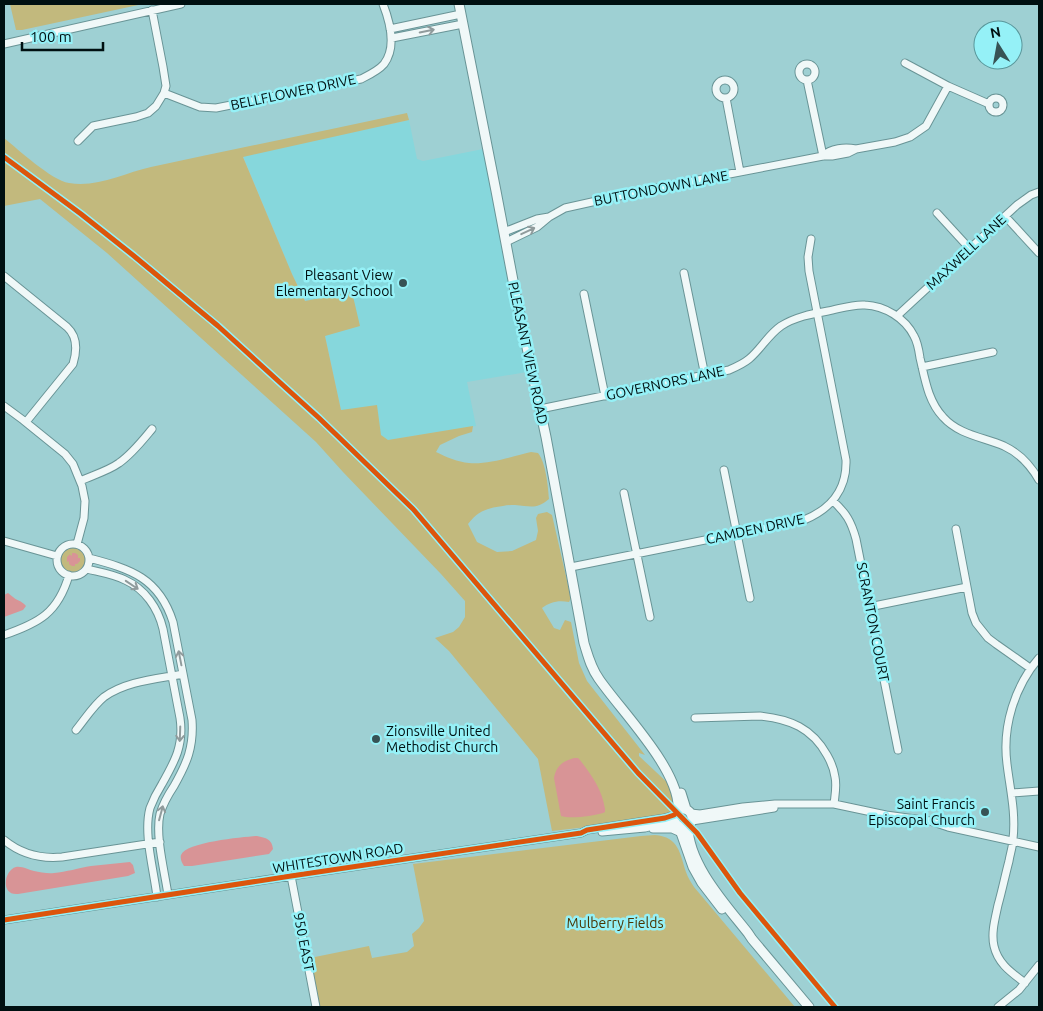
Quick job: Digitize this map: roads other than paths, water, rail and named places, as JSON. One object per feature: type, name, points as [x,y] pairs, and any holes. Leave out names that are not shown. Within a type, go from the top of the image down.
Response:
[{"type":"main road","name":"PLEASANT VIEW ROAD","points":[[459,4],[540,409],[584,643],[590,663],[599,679],[653,749],[662,764],[677,798],[692,848],[712,887],[752,940],[809,1007]]},
{"type":"street","points":[[4,44],[181,4]]},
{"type":"street","name":"BELLFLOWER DRIVE","points":[[164,93],[200,107],[216,108],[361,79],[384,64],[388,56],[392,38],[383,4]]},
{"type":"street","points":[[78,141],[93,126],[148,113],[156,106],[164,93],[166,86],[152,10]]},
{"type":"street","points":[[390,29],[461,14]]},
{"type":"street","points":[[392,38],[463,24]]},
{"type":"street","points":[[905,62],[948,86],[989,104]]},
{"type":"street","points":[[808,80],[823,156]]},
{"type":"street","name":"BUTTONDOWN LANE","points":[[504,232],[537,219],[549,217],[565,208],[646,190],[823,156],[848,153],[856,149],[910,137],[926,126],[948,86]]},
{"type":"street","points":[[726,98],[740,172]]},
{"type":"street","name":"MAXWELL LANE","points":[[897,316],[1024,199],[1039,192]]},
{"type":"street","points":[[937,213],[970,249]]},
{"type":"street","points":[[1005,216],[1039,253]]},
{"type":"street","points":[[506,242],[537,227],[549,217]]},
{"type":"street","name":"CAMDEN DRIVE","points":[[570,567],[804,520],[826,508],[833,501],[843,483],[846,460],[808,264],[811,239]]},
{"type":"street","points":[[684,273],[705,376]]},
{"type":"street","points":[[4,276],[67,327],[75,340],[76,355],[73,364],[26,422]]},
{"type":"street","points":[[584,294],[605,396]]},
{"type":"street","name":"GOVERNORS LANE","points":[[540,409],[730,370],[750,358],[780,327],[798,318],[866,305],[882,308],[897,316],[906,324],[915,337],[927,391],[935,408],[947,421],[962,431],[1014,452],[1030,466],[1038,477]]},
{"type":"street","points":[[922,367],[994,352]]},
{"type":"street","points":[[4,406],[65,454],[73,464],[84,496],[85,510],[78,544]]},
{"type":"street","points":[[80,481],[120,463],[152,429]]},
{"type":"street","points":[[724,470],[750,598]]},
{"type":"street","points":[[624,493],[650,617]]},
{"type":"street","name":"SCRANTON COURT","points":[[833,501],[846,514],[854,529],[898,750]]},
{"type":"street","points":[[956,530],[966,587],[976,623],[996,644],[1030,668]]},
{"type":"street","points":[[4,541],[58,556]]},
{"type":"street","points":[[78,544],[86,550],[89,564],[83,573],[69,575],[59,568],[57,564],[58,556],[64,546],[78,544]]},
{"type":"street","points":[[89,558],[130,570],[145,580],[157,591],[170,614],[193,733],[189,756],[162,808],[159,825],[168,895]]},
{"type":"street","points":[[87,569],[126,580],[138,588],[148,598],[160,619],[180,723],[180,743],[175,760],[150,809],[147,829],[157,897]]},
{"type":"street","points":[[4,635],[26,627],[43,617],[54,607],[60,599],[69,575]]},
{"type":"street","points":[[869,606],[966,587]]},
{"type":"street","points":[[1025,984],[1003,965],[996,954],[993,938],[995,918],[1013,841],[1014,816],[1006,759],[1007,729],[1016,696],[1030,668],[1039,658]]},
{"type":"street","points":[[76,730],[96,705],[112,692],[131,684],[183,674]]},
{"type":"street","points":[[695,718],[771,717],[787,720],[803,728],[824,749],[833,768],[836,778],[834,804]]},
{"type":"street","points":[[1012,793],[1039,791]]},
{"type":"street","points":[[683,820],[799,804],[834,804],[886,815],[930,821],[948,827],[1039,846]]},
{"type":"street","name":"WHITESTOWN ROAD","points":[[582,833],[587,830],[665,818],[683,820]]},
{"type":"street","name":"WHITESTOWN ROAD","points":[[645,828],[651,830],[672,829],[683,820]]},
{"type":"street","name":"WHITESTOWN ROAD","points":[[4,920],[582,833],[645,828],[683,820]]},
{"type":"street","points":[[4,840],[16,849],[28,854],[51,858],[160,842]]},
{"type":"street","name":"950 EAST","points":[[291,876],[316,1007]]},
{"type":"street","points":[[998,1007],[1025,984],[1039,965]]},
{"type":"place","name":"Pleasant View Elementary School","points":[[403,283]]},
{"type":"place","name":"Zionsville United Methodist Church","points":[[376,739]]},
{"type":"place","name":"Saint Francis Episcopal Church","points":[[985,812]]},
{"type":"park label","name":"Mulberry Fields","points":[[615,923]]}]
